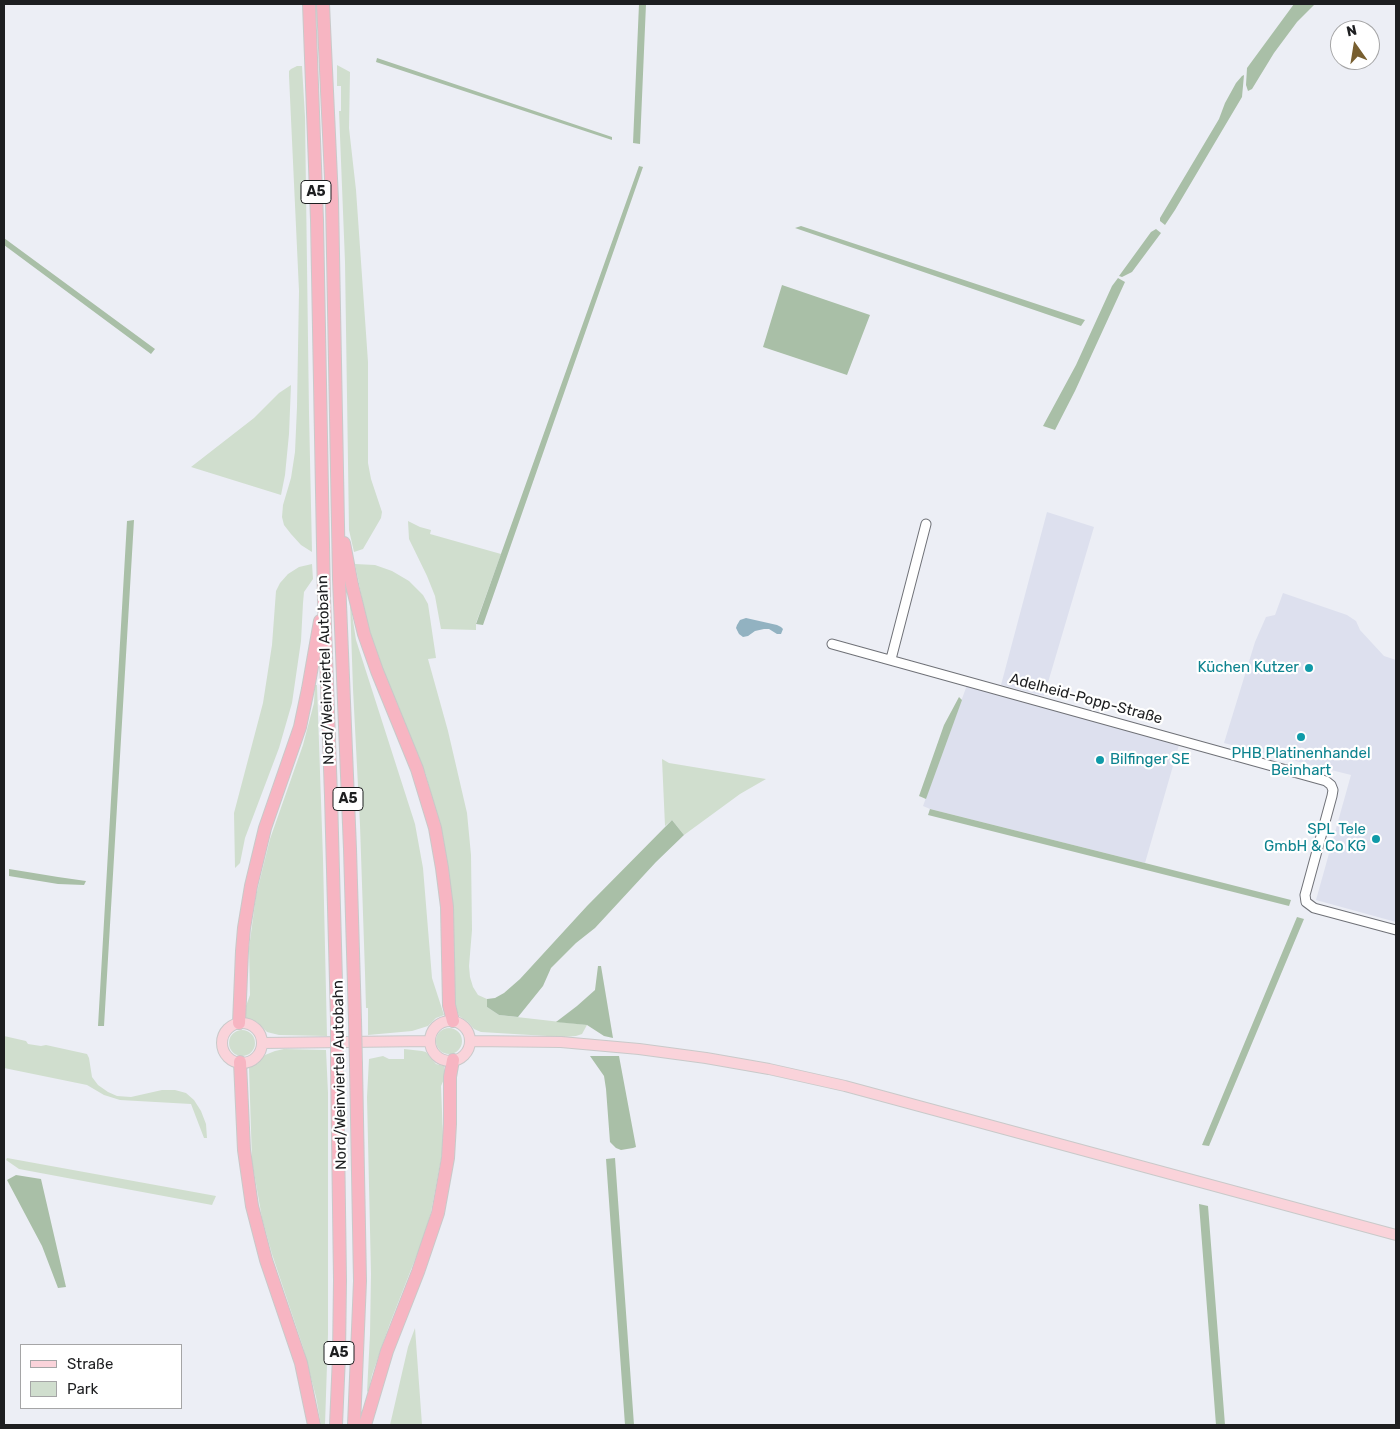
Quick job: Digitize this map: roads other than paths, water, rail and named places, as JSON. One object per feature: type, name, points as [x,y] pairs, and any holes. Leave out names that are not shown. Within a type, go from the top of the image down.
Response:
[{"type":"highway","name":"Nord/Weinviertel Autobahn","points":[[310,4],[317,220],[324,599],[337,1019],[340,1280],[336,1425]]},
{"type":"highway","name":"Nord/Weinviertel Autobahn","points":[[323,4],[332,200],[337,506],[356,1065],[360,1281],[354,1425]]},
{"type":"highway","points":[[337,506],[352,585],[364,634],[417,769],[435,828],[447,907],[449,1006],[453,1021]]},
{"type":"highway","points":[[239,1023],[244,922],[251,886],[265,828],[300,727],[324,599]]},
{"type":"highway","points":[[365,1425],[387,1351],[421,1264],[438,1214],[448,1158],[450,1077],[453,1060]]},
{"type":"highway","points":[[240,1062],[244,1150],[252,1206],[266,1260],[301,1364],[314,1425]]},
{"type":"main road","points":[[453,1021],[464,1026],[470,1041],[463,1056],[447,1060],[437,1056],[430,1041],[437,1025],[453,1021]]},
{"type":"main road","points":[[239,1023],[249,1024],[253,1027],[260,1034],[262,1043],[260,1051],[256,1056],[246,1062],[240,1062],[234,1061],[226,1054],[222,1043],[225,1032],[239,1023]]},
{"type":"main road","points":[[262,1043],[430,1041]]},
{"type":"main road","points":[[470,1041],[561,1042],[631,1048],[690,1055],[769,1069],[845,1086],[1396,1234]]},
{"type":"street","points":[[891,659],[926,524]]},
{"type":"street","name":"Adelheid-Popp-Straße","points":[[832,644],[1326,781],[1333,790],[1305,895],[1306,902],[1314,908],[1396,930]]},
{"type":"water","points":[[746,618],[777,625],[783,629],[781,634],[764,629],[743,637],[736,628],[740,620]]},
{"type":"place","name":"Küchen Kutzer","points":[[1309,668]]},
{"type":"place","name":"PHB Platinenhandel Beinhart","points":[[1301,737]]},
{"type":"place","name":"Bilfinger SE","points":[[1100,760]]},
{"type":"place","name":"SPL Tele GmbH & Co KG","points":[[1376,839]]}]
